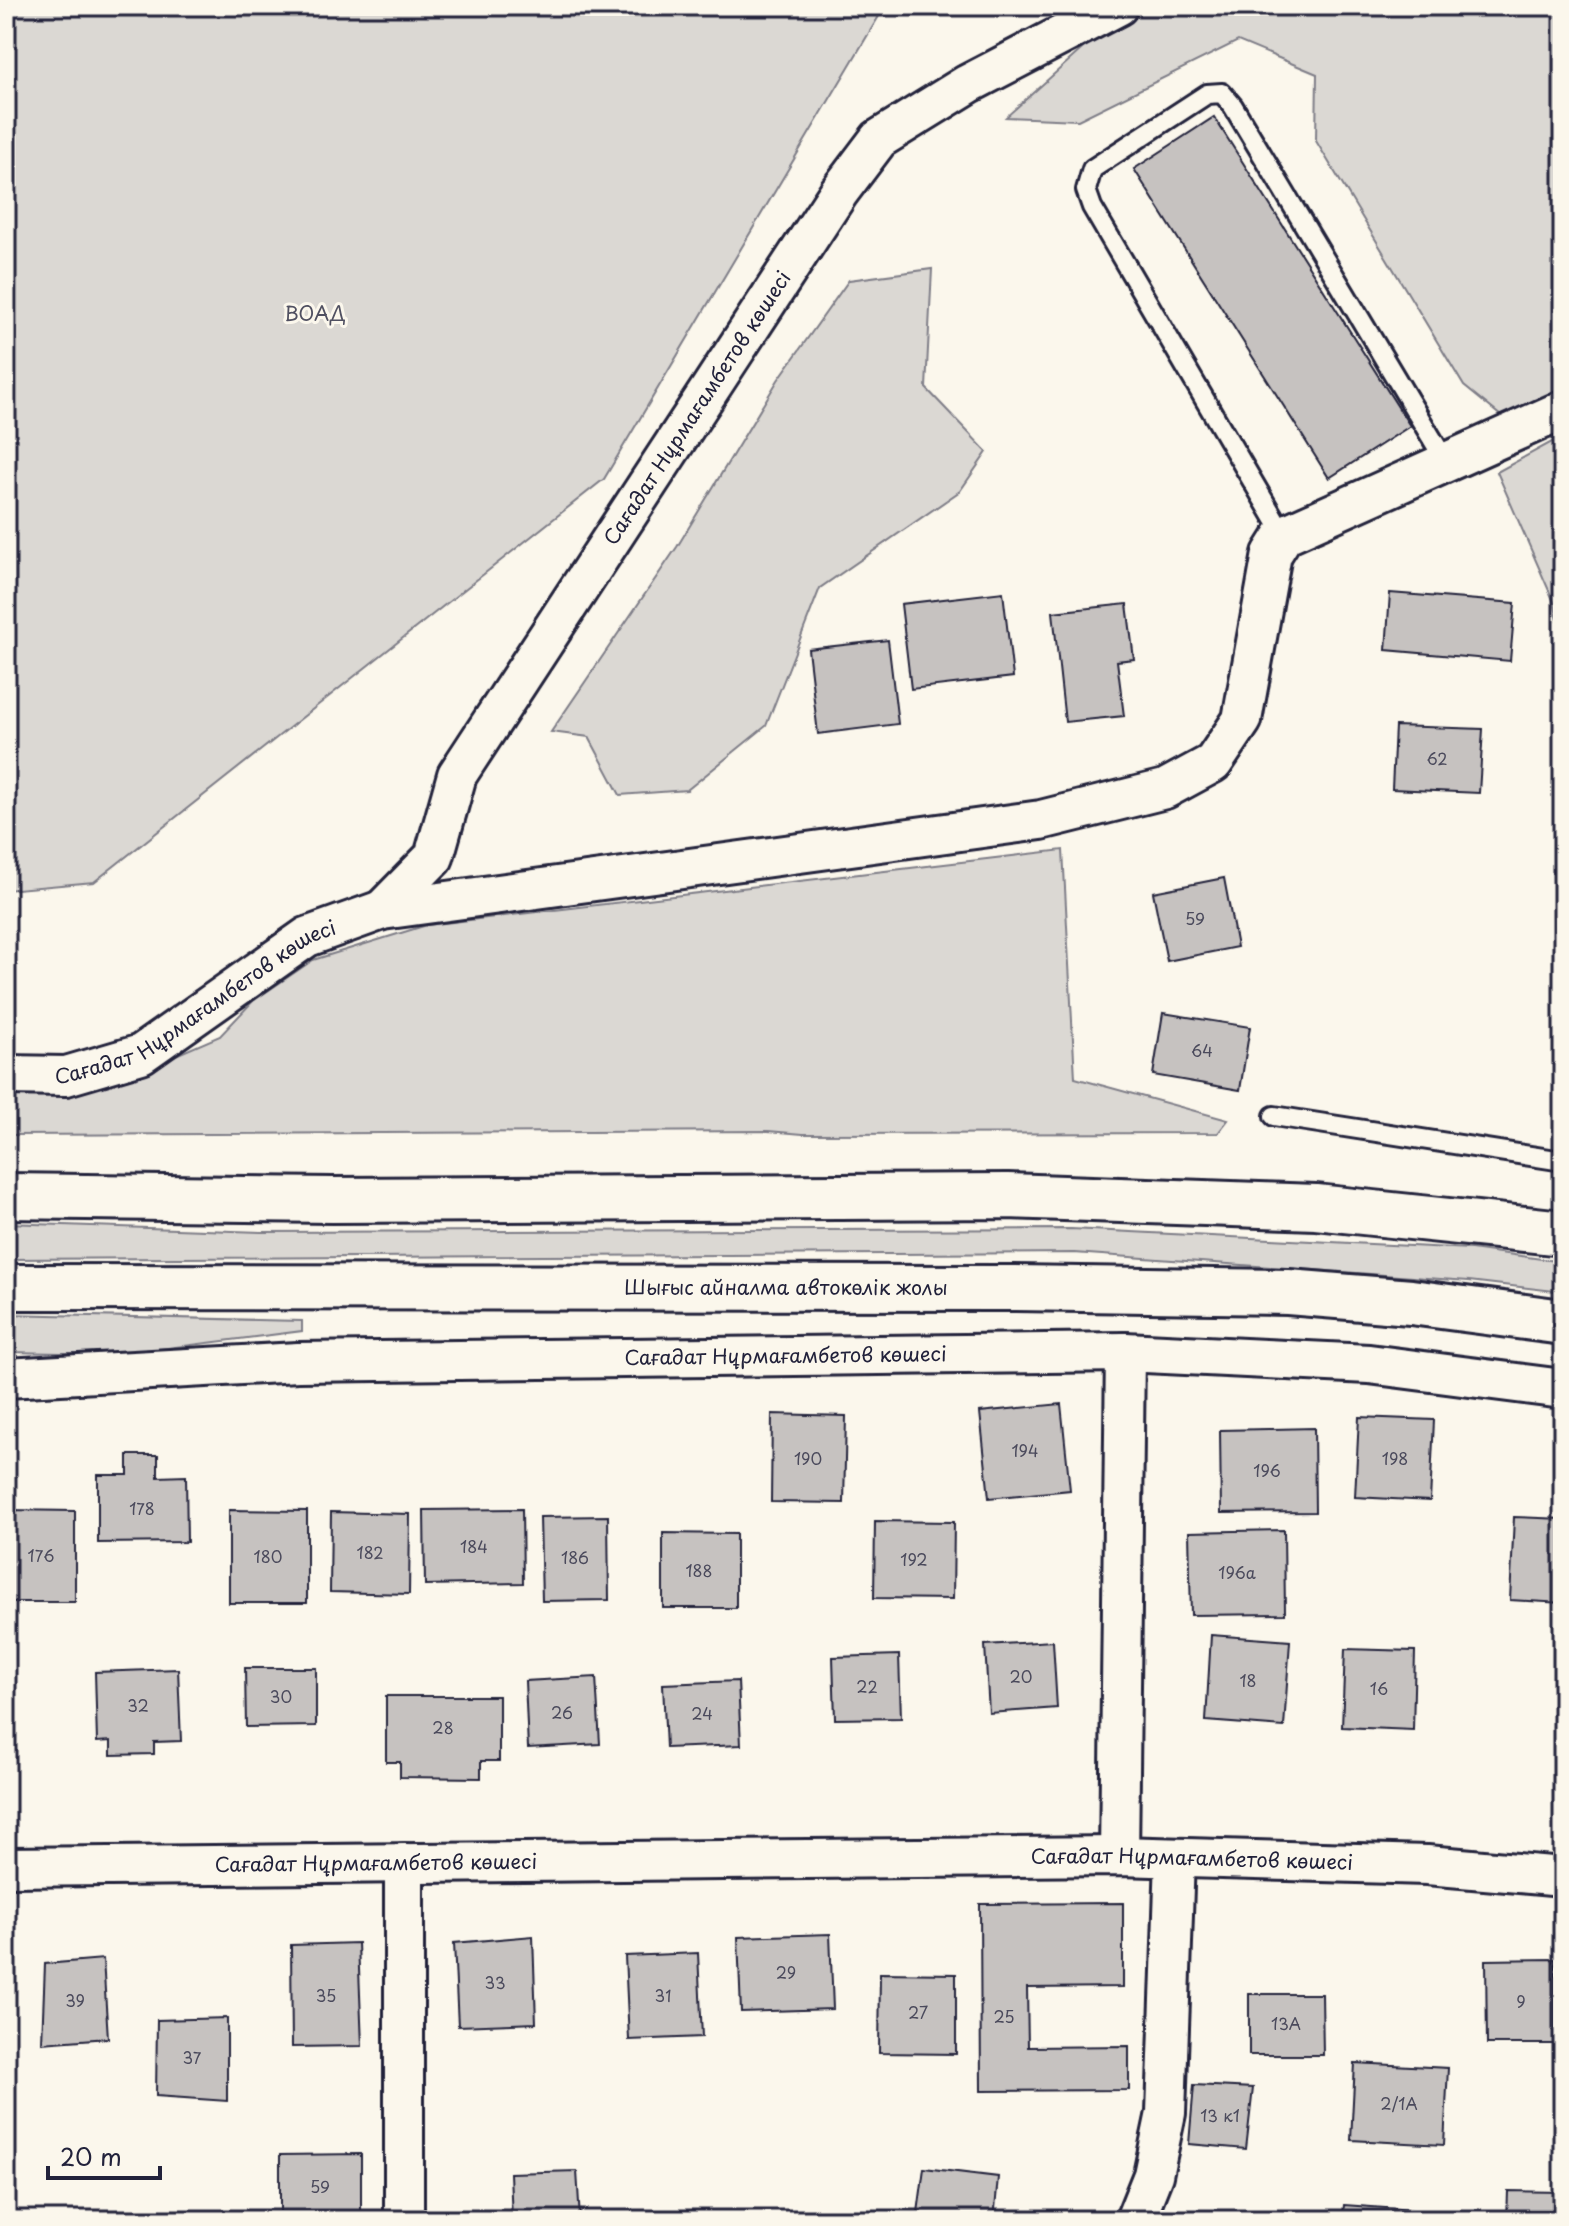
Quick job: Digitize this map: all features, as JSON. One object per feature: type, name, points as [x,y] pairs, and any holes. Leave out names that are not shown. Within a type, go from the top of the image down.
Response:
[{"type":"main road","points":[[6,1196],[332,1200],[1008,1196],[1316,1207],[1563,1233]]},
{"type":"main road","name":"Шығыс айналма автокөлік жолы","points":[[6,1287],[1015,1288],[1288,1292],[1411,1302],[1563,1322]]},
{"type":"street","name":"Сағадат Нұрмағамбетов көшесі","points":[[382,910],[434,857],[457,775],[839,192],[879,139],[968,84],[1118,6]]},
{"type":"street","points":[[1284,535],[1563,410]]},
{"type":"street","name":"Сағадат Нұрмағамбетов көшесі","points":[[6,1075],[66,1076],[141,1054],[307,937],[382,910],[1041,820],[1165,789],[1213,763],[1242,720],[1272,554],[1284,535]]},
{"type":"street","name":"Сағадат Нұрмағамбетов көшесі","points":[[6,1378],[298,1362],[1125,1352],[1369,1364],[1563,1389]]},
{"type":"street","points":[[1119,1856],[1125,1352]]},
{"type":"street","name":"Сағадат Нұрмағамбетов көшесі","points":[[6,1867],[1119,1856],[1427,1865],[1563,1877]]},
{"type":"street","points":[[1135,2220],[1153,2175],[1166,2113],[1175,1858]]},
{"type":"street","points":[[404,1863],[404,2220]]},
{"type":"lane","points":[[1284,535],[1092,207],[1086,190],[1092,169],[1207,94],[1222,93],[1233,106],[1446,462]]},
{"type":"lane","points":[[1274,1116],[1563,1161]]},
{"type":"green space","name":"ВОАД","points":[[6,6],[885,6],[604,479],[94,882],[6,890]]},
{"type":"green space","points":[[1144,6],[1563,6],[1563,388],[1501,416],[1464,386],[1316,141],[1317,74],[1238,41],[1078,120],[1006,117],[1110,24]]},
{"type":"green space","points":[[932,269],[926,388],[987,452],[960,491],[820,588],[766,726],[687,790],[620,795],[589,737],[551,732],[677,547],[778,380],[849,280]]},
{"type":"green space","points":[[1563,436],[1563,643],[1554,602],[1497,472]]},
{"type":"green space","points":[[1063,850],[1075,1078],[1228,1120],[1218,1133],[803,1134],[768,1131],[6,1135],[6,1091],[132,1074],[220,1036],[253,1001],[313,960],[427,925]]},
{"type":"green space","points":[[6,1223],[261,1232],[1071,1229],[1471,1249],[1563,1262],[1563,1292],[1469,1281],[1074,1253],[6,1259]]},
{"type":"green space","points":[[6,1314],[302,1321],[302,1331],[120,1354],[6,1352]]},
{"type":"building","points":[[1214,117],[1410,426],[1329,478],[1134,169]]},
{"type":"building","points":[[1003,592],[1013,677],[911,689],[901,604]]},
{"type":"building","points":[[1390,593],[1515,603],[1510,661],[1386,650]]},
{"type":"building","points":[[1127,604],[1134,659],[1117,661],[1124,716],[1065,722],[1053,612]]},
{"type":"building","points":[[888,640],[898,724],[818,734],[808,649]]},
{"type":"building","points":[[1395,726],[1483,729],[1479,793],[1392,789]]},
{"type":"building","points":[[1224,878],[1237,947],[1167,961],[1153,892]]},
{"type":"building","points":[[1163,1013],[1250,1027],[1240,1090],[1153,1075]]},
{"type":"building","points":[[1061,1404],[1070,1490],[989,1498],[980,1412]]},
{"type":"building","points":[[772,1414],[846,1416],[844,1503],[771,1502]]},
{"type":"building","points":[[1359,1417],[1434,1420],[1430,1501],[1355,1497]]},
{"type":"building","points":[[1314,1428],[1315,1512],[1221,1513],[1220,1430]]},
{"type":"building","points":[[128,1455],[158,1455],[158,1477],[186,1476],[187,1542],[98,1543],[98,1475],[128,1475]]},
{"type":"building","points":[[522,1509],[523,1583],[425,1585],[424,1510]]},
{"type":"building","points":[[6,1510],[75,1511],[75,1602],[6,1602]]},
{"type":"building","points":[[229,1510],[307,1511],[307,1603],[229,1603]]},
{"type":"building","points":[[331,1512],[410,1514],[409,1594],[330,1592]]},
{"type":"building","points":[[608,1516],[609,1600],[542,1601],[540,1517]]},
{"type":"building","points":[[1514,1517],[1563,1519],[1563,1603],[1510,1600]]},
{"type":"building","points":[[875,1521],[954,1522],[953,1599],[874,1598]]},
{"type":"building","points":[[1284,1530],[1285,1614],[1191,1615],[1189,1532]]},
{"type":"building","points":[[663,1533],[736,1534],[736,1608],[663,1608]]},
{"type":"building","points":[[1211,1635],[1290,1641],[1284,1727],[1206,1721]]},
{"type":"building","points":[[1053,1641],[1057,1708],[989,1713],[985,1645]]},
{"type":"building","points":[[1345,1649],[1415,1651],[1413,1730],[1342,1727]]},
{"type":"building","points":[[899,1655],[901,1718],[835,1719],[833,1657]]},
{"type":"building","points":[[245,1668],[316,1668],[316,1726],[246,1727]]},
{"type":"building","points":[[178,1669],[181,1741],[154,1742],[154,1754],[111,1755],[111,1741],[97,1742],[95,1672]]},
{"type":"building","points":[[596,1677],[600,1744],[528,1748],[525,1681]]},
{"type":"building","points":[[738,1681],[741,1745],[666,1748],[663,1684]]},
{"type":"building","points":[[386,1696],[499,1696],[499,1761],[481,1761],[481,1778],[400,1777],[400,1762],[386,1762]]},
{"type":"building","points":[[1123,1903],[1123,1987],[1027,1988],[1028,2047],[1129,2046],[1129,2090],[981,2091],[980,1904]]},
{"type":"building","points":[[830,1934],[833,2009],[741,2012],[738,1937]]},
{"type":"building","points":[[533,1936],[536,2023],[458,2026],[454,1943]]},
{"type":"building","points":[[358,1943],[362,2046],[292,2047],[291,1945]]},
{"type":"building","points":[[698,1953],[702,2037],[629,2040],[625,1956]]},
{"type":"building","points":[[103,1959],[108,2038],[42,2043],[45,1964]]},
{"type":"building","points":[[1555,1959],[1555,2044],[1487,2044],[1486,1960]]},
{"type":"building","points":[[880,1973],[956,1974],[956,2054],[879,2053]]},
{"type":"building","points":[[1249,1994],[1322,1994],[1323,2055],[1249,2055]]},
{"type":"building","points":[[227,2018],[227,2101],[156,2096],[157,2020]]},
{"type":"building","points":[[1355,2063],[1448,2068],[1444,2145],[1351,2140]]},
{"type":"building","points":[[1194,2085],[1253,2088],[1246,2149],[1189,2144]]},
{"type":"building","points":[[361,2154],[361,2220],[280,2220],[280,2155]]},
{"type":"building","points":[[924,2168],[998,2177],[994,2220],[917,2220]]},
{"type":"building","points":[[577,2171],[580,2220],[512,2220],[510,2173]]},
{"type":"building","points":[[1508,2191],[1563,2192],[1563,2220],[1507,2220]]},
{"type":"building","points":[[1344,2205],[1426,2211],[1425,2220],[1342,2220]]}]
